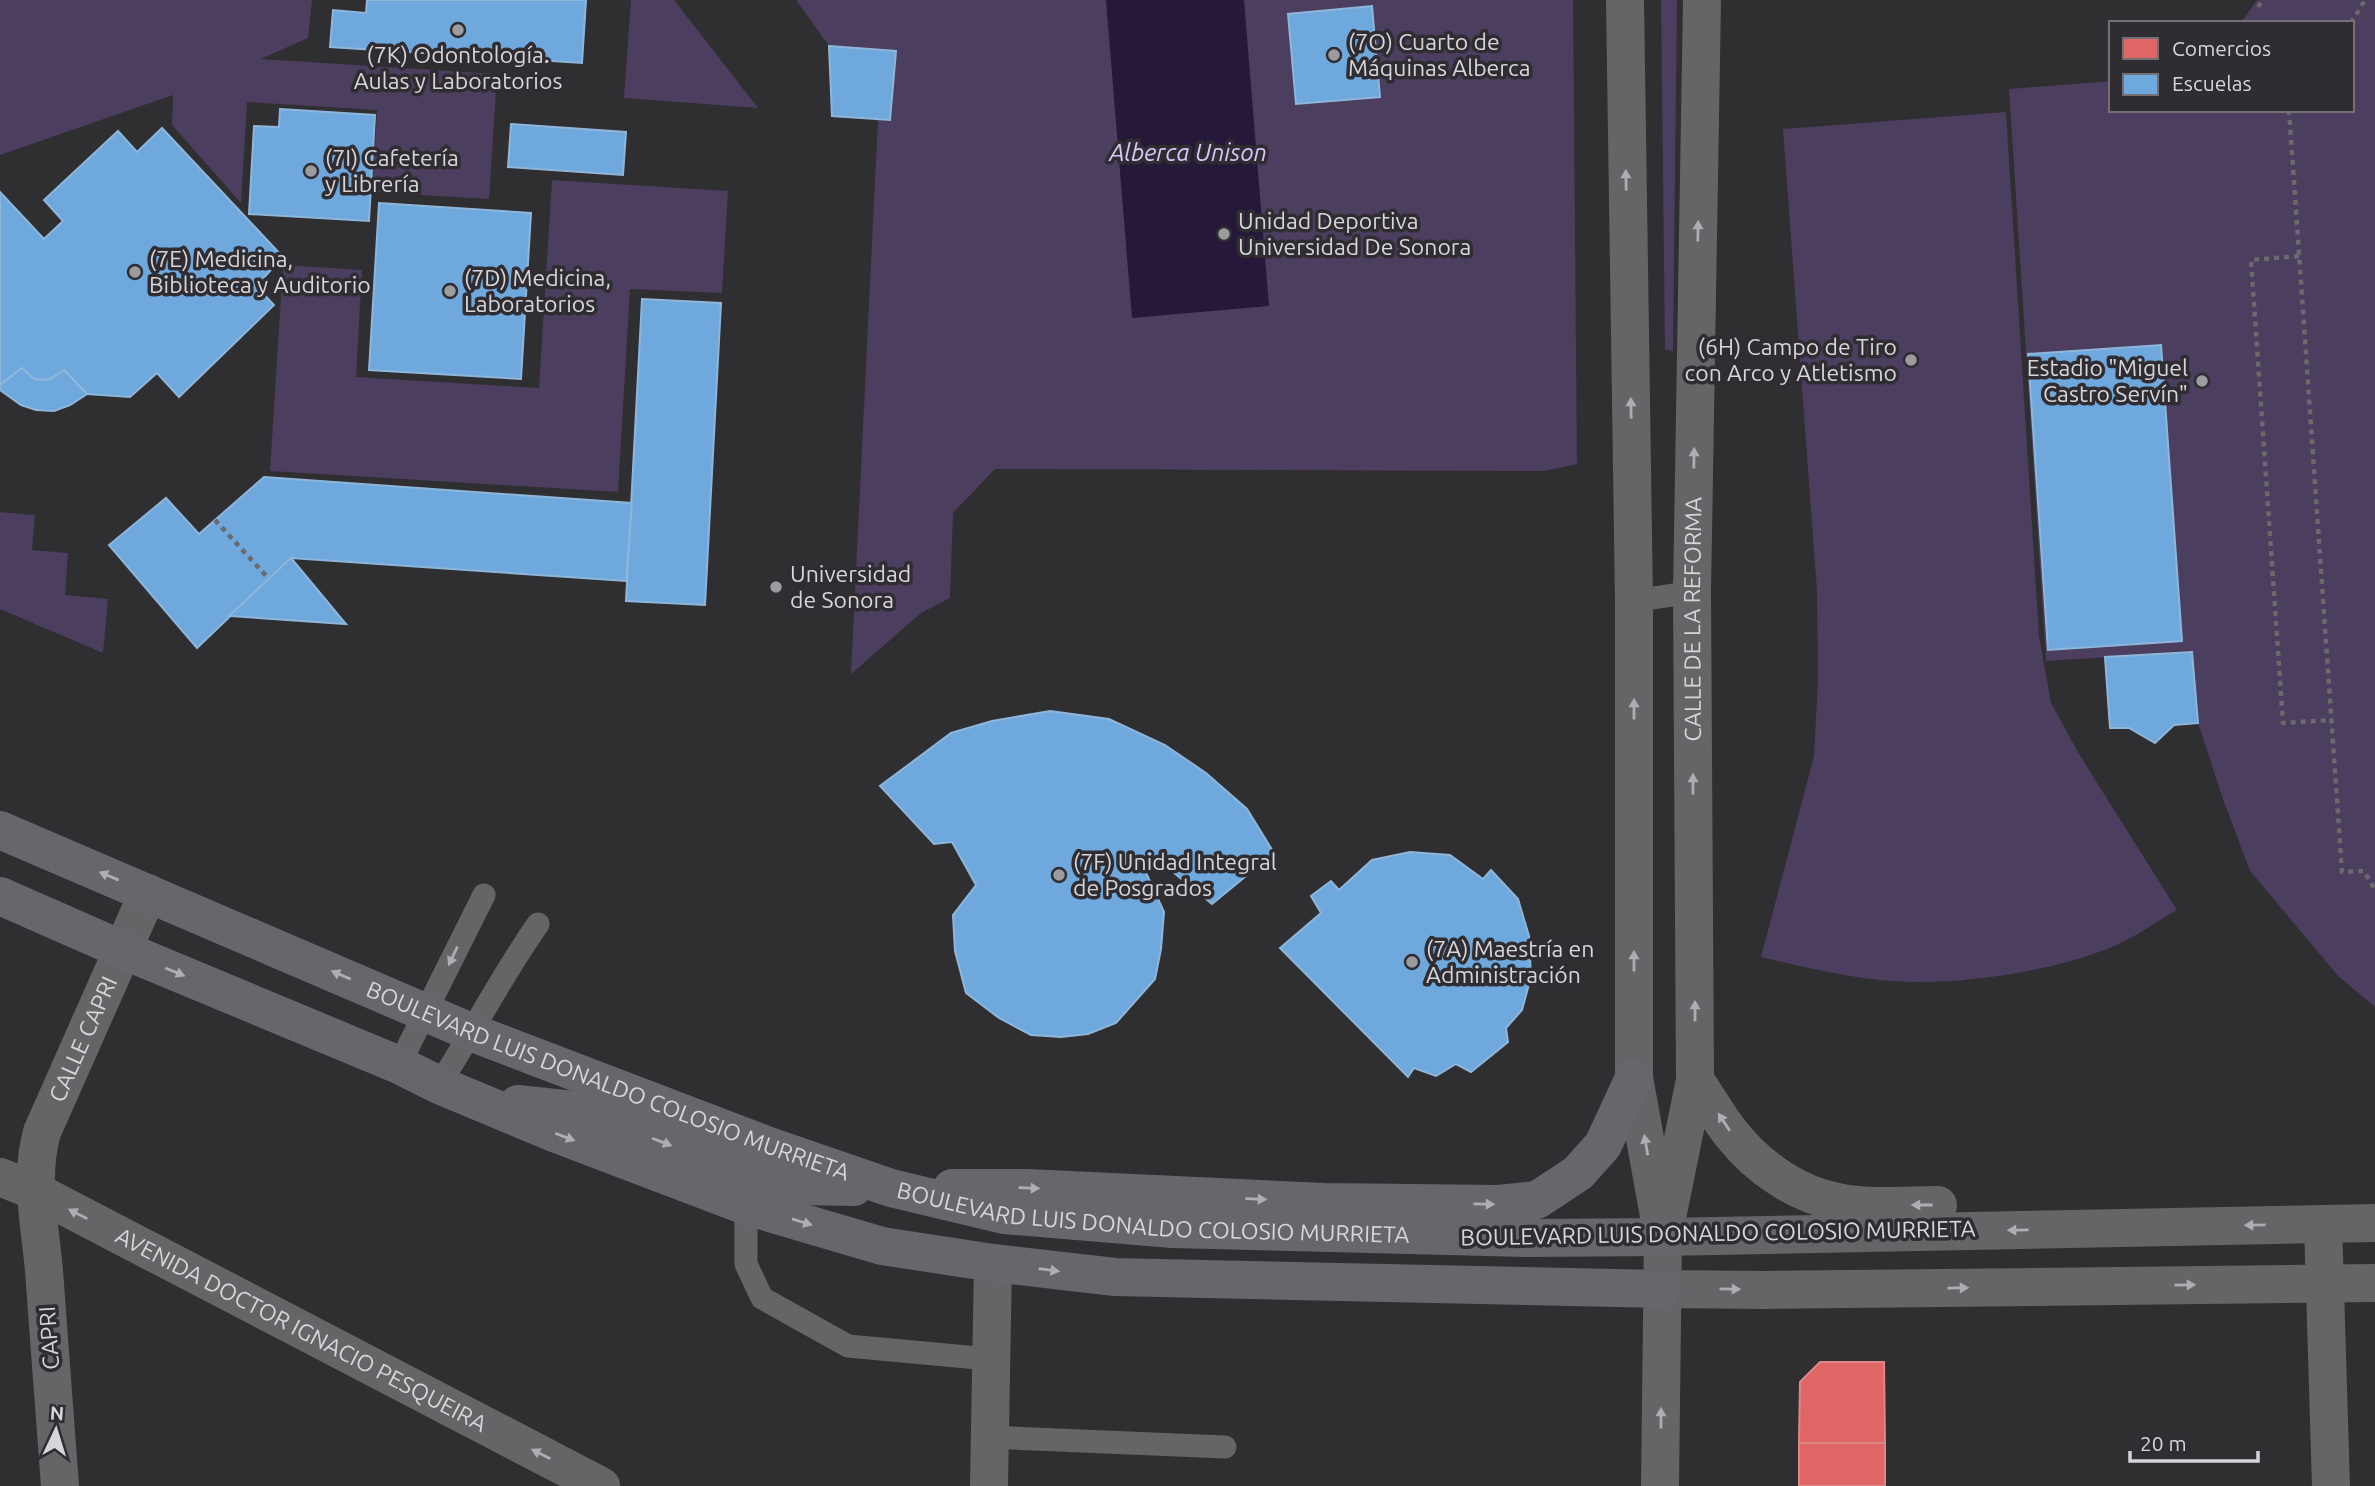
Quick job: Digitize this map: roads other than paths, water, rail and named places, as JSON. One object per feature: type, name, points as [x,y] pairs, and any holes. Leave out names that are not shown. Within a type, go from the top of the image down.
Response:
[{"type":"main road","name":"CALLE DE LA REFORMA","points":[[1625,0],[1634,601],[1634,1078],[1663,1237]]},
{"type":"main road","name":"CALLE DE LA REFORMA","points":[[1660,1486],[1663,1237],[1695,1080],[1692,592],[1702,0]]},
{"type":"main road","name":"BOULEVARD LUIS DONALDO COLOSIO MURRIETA","points":[[0,830],[473,1033],[769,1146],[891,1188],[1004,1215],[1172,1229],[1528,1238],[2375,1223]]},
{"type":"main road","name":"CALLE CAPRI","points":[[35,1191],[36,1155],[42,1132],[148,893]]},
{"type":"main road","name":"BOULEVARD LUIS DONALDO COLOSIO MURRIETA","points":[[0,896],[554,1133],[747,1206],[882,1246],[1115,1278],[1764,1290],[2375,1283]]},
{"type":"main road","points":[[477,1100],[575,1110],[743,1173],[797,1186],[1027,1188],[1324,1202],[1499,1204],[1537,1200],[1578,1173],[1603,1144],[1634,1078]]},
{"type":"main road","points":[[1695,1080],[1733,1136],[1762,1167],[1795,1186],[1836,1202],[1874,1206],[2056,1205],[2160,1227]]},
{"type":"main road","name":"AVENIDA DOCTOR IGNACIO PESQUEIRA","points":[[0,1177],[35,1191],[601,1486]]},
{"type":"main road","name":"CAPRI","points":[[35,1191],[44,1268],[60,1486]]},
{"type":"main road","points":[[2323,1224],[2331,1486]]},
{"type":"main road","points":[[989,1486],[989,1359],[993,1263]]},
{"type":"lane","points":[[1634,601],[1692,592]]},
{"type":"lane","points":[[400,1065],[484,895]]},
{"type":"lane","points":[[439,1084],[538,924]]},
{"type":"lane","points":[[747,1206],[746,1264],[762,1298],[848,1346],[989,1359]]},
{"type":"lane","points":[[989,1437],[1225,1447]]},
{"type":"water","name":"Alberca Unison","points":[[1106,0],[1244,0],[1269,306],[1132,318]]},
{"type":"place","name":"(7K) Odontología. Aulas y Laboratorios","points":[[458,30]]},
{"type":"place","name":"(7O) Cuarto de Máquinas Alberca","points":[[1334,55]]},
{"type":"place","name":"(7I) Cafetería y Librería","points":[[311,171]]},
{"type":"place","name":"Unidad Deportiva Universidad De Sonora","points":[[1224,234]]},
{"type":"place","name":"(7E) Medicina, Biblioteca y Auditorio","points":[[135,272]]},
{"type":"place","name":"(7D) Medicina, Laboratorios","points":[[450,291]]},
{"type":"place","name":"(6H) Campo de Tiro con Arco y Atletismo","points":[[1911,360]]},
{"type":"place","name":"Estadio \"Miguel Castro Servín\"","points":[[2202,381]]},
{"type":"place","name":"Universidad de Sonora","points":[[776,587]]},
{"type":"place","name":"(7F) Unidad Integral de Posgrados","points":[[1059,875]]},
{"type":"place","name":"(7A) Maestría en Administración","points":[[1412,962]]}]
